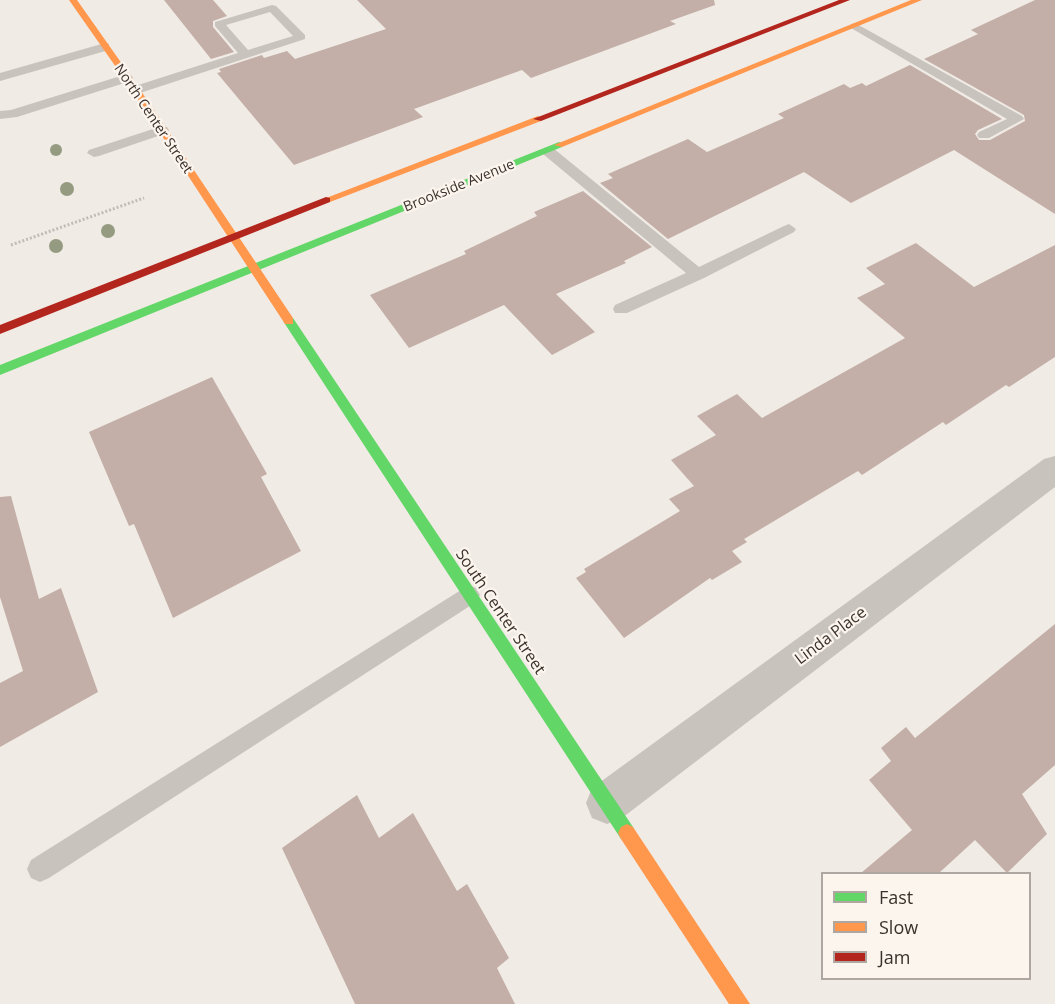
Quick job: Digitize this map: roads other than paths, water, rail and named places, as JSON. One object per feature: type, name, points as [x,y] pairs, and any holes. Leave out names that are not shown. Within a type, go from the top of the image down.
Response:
[{"type":"main road","name":"North Center Street","points":[[73,0],[128,78],[233,238]]},
{"type":"main road","points":[[0,330],[846,0]]},
{"type":"main road","name":"Brookside Avenue","points":[[0,370],[918,0]]},
{"type":"main road","name":"South Center Street","points":[[233,238],[740,1004]]},
{"type":"street","name":"Linda Place","points":[[607,803],[1055,469]]},
{"type":"lane","points":[[136,90],[301,37],[272,8],[219,24],[245,54]]},
{"type":"lane","points":[[855,26],[1017,119],[984,135]]},
{"type":"lane","points":[[0,77],[105,47]]},
{"type":"lane","points":[[6,115],[128,78]]},
{"type":"lane","points":[[94,153],[162,129]]},
{"type":"lane","points":[[548,151],[698,274]]},
{"type":"lane","points":[[621,309],[789,229]]},
{"type":"lane","points":[[40,869],[469,595]]}]
